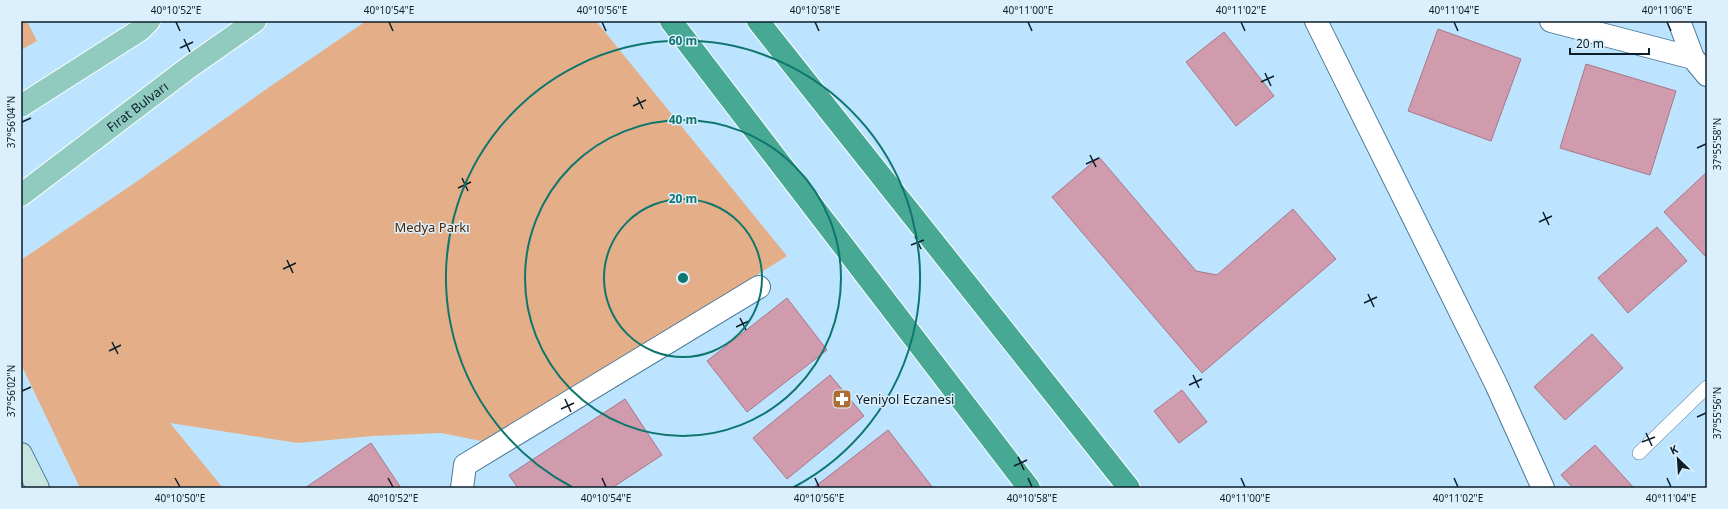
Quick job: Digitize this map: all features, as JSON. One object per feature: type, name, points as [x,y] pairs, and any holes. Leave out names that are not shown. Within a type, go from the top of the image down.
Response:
[{"type":"highway","points":[[671,21],[1029,488]]},
{"type":"highway","points":[[758,21],[1129,488]]},
{"type":"main road","points":[[21,106],[140,30],[150,21]]},
{"type":"main road","name":"Fırat Bulvarı","points":[[21,195],[188,68],[255,21]]},
{"type":"street","points":[[1316,21],[1493,377],[1543,488]]},
{"type":"street","points":[[1551,21],[1693,58]]},
{"type":"street","points":[[1679,21],[1693,58],[1707,75]]},
{"type":"street","points":[[462,488],[465,465],[759,287]]},
{"type":"street","points":[[21,454],[38,488]]},
{"type":"lane","points":[[1638,453],[1707,387]]},
{"type":"green space","points":[[21,21],[27,21],[37,41],[21,50]]},
{"type":"green space","name":"Medya Parkı","points":[[366,21],[596,21],[787,256],[503,434],[486,442],[441,433],[372,436],[298,443],[170,423],[223,488],[80,488],[21,364],[21,260],[136,182],[265,90]]},
{"type":"building","points":[[1438,29],[1521,59],[1491,141],[1408,111]]},
{"type":"building","points":[[1224,32],[1274,96],[1236,126],[1186,62]]},
{"type":"building","points":[[1586,64],[1676,91],[1650,175],[1560,148]]},
{"type":"building","points":[[1099,157],[1196,271],[1217,275],[1293,209],[1336,259],[1202,373],[1052,197]]},
{"type":"building","points":[[1707,172],[1707,258],[1664,212]]},
{"type":"building","points":[[1657,227],[1687,261],[1628,313],[1598,278]]},
{"type":"building","points":[[787,298],[827,350],[747,412],[707,361]]},
{"type":"building","points":[[1592,334],[1623,368],[1565,420],[1534,387]]},
{"type":"building","points":[[830,375],[864,416],[787,479],[753,438]]},
{"type":"building","points":[[1182,390],[1207,422],[1179,443],[1154,411]]},
{"type":"building","points":[[625,399],[662,455],[612,488],[518,488],[509,475]]},
{"type":"building","points":[[888,430],[933,488],[813,488],[838,469]]},
{"type":"building","points":[[371,443],[401,488],[305,488]]},
{"type":"building","points":[[1595,445],[1634,488],[1573,488],[1561,475]]},
{"type":"place","name":"Yeniyol Eczanesi","points":[[842,399]]}]
